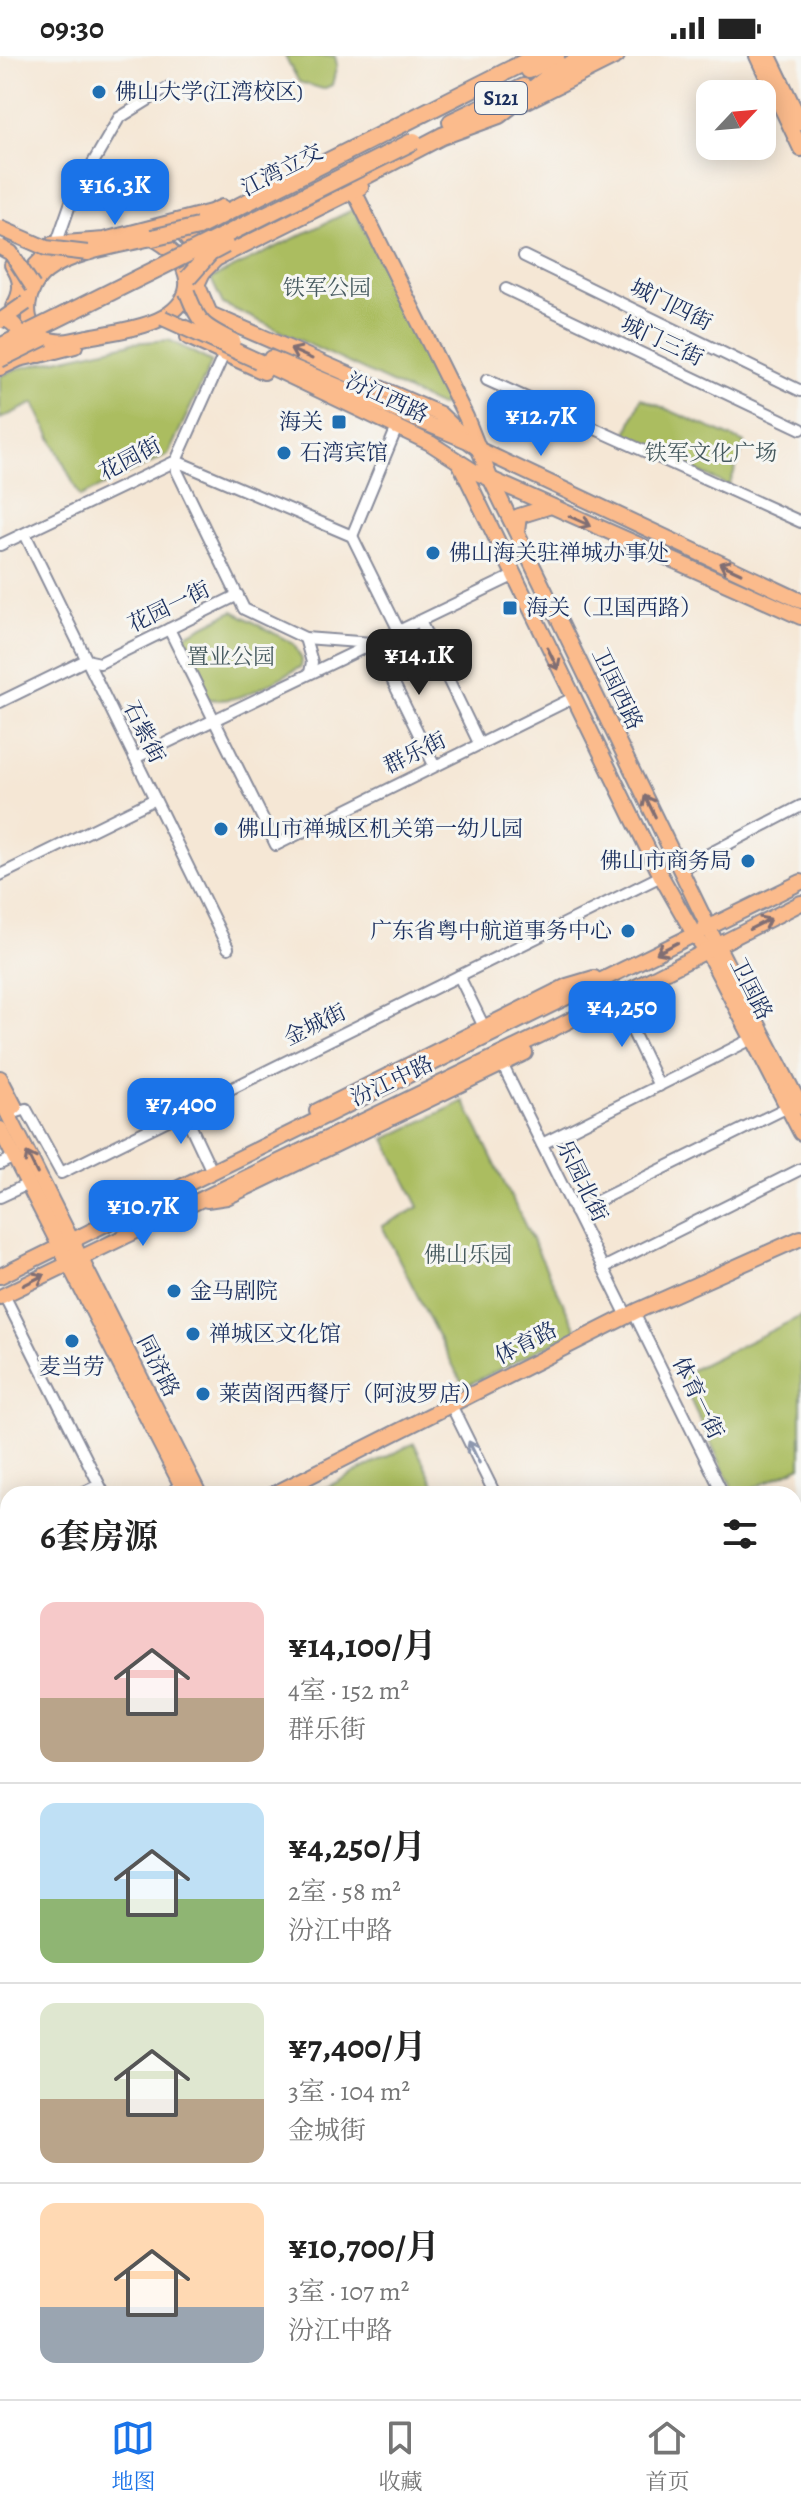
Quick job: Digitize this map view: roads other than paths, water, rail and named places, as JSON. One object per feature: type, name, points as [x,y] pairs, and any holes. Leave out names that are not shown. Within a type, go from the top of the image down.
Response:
[{"type":"highway","points":[[152,238],[197,222],[343,156],[537,56]]},
{"type":"highway","name":"S121","points":[[0,347],[556,64],[588,56]]},
{"type":"highway","points":[[194,282],[215,255],[356,186],[442,136],[499,115],[556,64]]},
{"type":"highway","name":"江湾立交","points":[[0,336],[414,135]]},
{"type":"highway","points":[[197,222],[192,235],[195,245],[201,251],[215,255]]},
{"type":"main road","points":[[0,225],[56,245],[104,240],[170,224],[197,222],[211,212],[527,56]]},
{"type":"main road","points":[[499,115],[617,56]]},
{"type":"main road","points":[[757,56],[801,149]]},
{"type":"main road","points":[[769,56],[801,123]]},
{"type":"main road","name":"卫国西路","points":[[356,186],[466,417],[474,446],[708,927],[712,948]]},
{"type":"main road","points":[[170,224],[186,235],[198,255],[194,282],[195,314],[202,324],[260,358]]},
{"type":"main road","points":[[0,225],[46,248],[88,253]]},
{"type":"main road","points":[[3,317],[27,287],[51,268],[88,253],[152,238],[174,254],[194,282],[210,314],[440,414],[474,446],[459,462]]},
{"type":"main road","points":[[56,245],[36,265],[27,287],[26,303],[32,324],[45,338],[63,342],[164,322],[260,358]]},
{"type":"main road","points":[[0,247],[11,253],[27,287]]},
{"type":"main road","points":[[0,253],[7,257],[27,287]]},
{"type":"main road","points":[[0,360],[18,355],[40,355],[164,322],[194,282]]},
{"type":"main road","points":[[3,317],[26,303]]},
{"type":"main road","points":[[3,317],[29,352],[40,355]]},
{"type":"main road","points":[[3,317],[18,330],[21,341],[18,355]]},
{"type":"main road","points":[[164,322],[224,354],[399,431],[448,461],[467,478]]},
{"type":"main road","points":[[0,368],[45,338]]},
{"type":"main road","name":"汾江西路","points":[[260,358],[349,391],[799,595]]},
{"type":"main road","name":"汾江西路","points":[[260,358],[399,431],[430,443],[491,480],[801,617]]},
{"type":"main road","points":[[318,378],[340,371]]},
{"type":"main road","points":[[340,371],[349,391]]},
{"type":"main road","name":"卫国西路","points":[[459,462],[661,876],[694,934],[712,948]]},
{"type":"main road","points":[[517,532],[519,516],[548,507]]},
{"type":"main road","points":[[756,904],[801,874]]},
{"type":"main road","name":"汾江中路","points":[[0,1276],[801,882]]},
{"type":"main road","name":"汾江中路","points":[[2,1296],[591,1010],[801,903]]},
{"type":"main road","name":"卫国路","points":[[712,948],[752,1039],[794,1107]]},
{"type":"main road","name":"卫国路","points":[[712,948],[794,1107],[801,1133]]},
{"type":"main road","points":[[182,1187],[197,1171],[567,986],[625,970]]},
{"type":"main road","points":[[191,1203],[227,1197],[567,1032],[591,1010]]},
{"type":"main road","points":[[0,1078],[17,1112],[18,1135]]},
{"type":"main road","points":[[0,1098],[74,1261]]},
{"type":"main road","points":[[0,1129],[28,1184],[65,1243]]},
{"type":"main road","points":[[0,1148],[14,1157]]},
{"type":"main road","name":"体育路","points":[[290,1486],[632,1318],[799,1243]]},
{"type":"main road","name":"同济路","points":[[74,1261],[86,1296],[177,1486]]},
{"type":"main road","name":"同济路","points":[[74,1261],[112,1324],[195,1486]]},
{"type":"main road","name":"体育路","points":[[305,1486],[632,1318]]},
{"type":"main road","points":[[112,1324],[126,1333],[204,1486]]},
{"type":"main road","points":[[199,1478],[199,1486]]},
{"type":"street","points":[[56,245],[72,199],[119,118],[169,87]]},
{"type":"street","name":"城门四街","points":[[524,256],[801,391]]},
{"type":"street","name":"城门三街","points":[[506,289],[801,429]]},
{"type":"street","name":"花园街","points":[[1,544],[176,461],[224,354]]},
{"type":"street","points":[[487,380],[801,522]]},
{"type":"street","points":[[352,536],[399,431]]},
{"type":"street","points":[[238,595],[177,471],[176,461],[352,536],[399,631]]},
{"type":"street","name":"石紫街","points":[[25,534],[228,948]]},
{"type":"street","name":"花园一街","points":[[0,702],[86,660],[100,663],[238,595],[244,609],[305,638],[374,643],[513,576]]},
{"type":"street","points":[[420,621],[479,743]]},
{"type":"street","points":[[169,629],[214,720]]},
{"type":"street","points":[[305,638],[312,662],[310,673]]},
{"type":"street","points":[[334,640],[338,660]]},
{"type":"street","points":[[135,758],[374,643],[434,765]]},
{"type":"street","name":"群乐街","points":[[214,720],[276,845],[573,698]]},
{"type":"street","points":[[0,875],[155,799]]},
{"type":"street","points":[[680,869],[801,806]]},
{"type":"street","name":"金城街","points":[[17,1112],[26,1109],[61,1173],[661,876]]},
{"type":"street","points":[[459,976],[484,1027]]},
{"type":"street","points":[[616,997],[659,1086]]},
{"type":"street","points":[[542,1144],[752,1039]]},
{"type":"street","name":"乐园北街","points":[[502,1064],[603,1268],[632,1318]]},
{"type":"street","points":[[575,1212],[794,1107]]},
{"type":"street","points":[[184,1112],[209,1165]]},
{"type":"street","points":[[0,1164],[14,1157]]},
{"type":"street","points":[[603,1268],[801,1169]]},
{"type":"street","points":[[0,1197],[28,1184]]},
{"type":"street","points":[[2,1296],[99,1486]]},
{"type":"street","name":"体育一街","points":[[632,1318],[719,1486]]},
{"type":"street","points":[[454,1411],[491,1486]]},
{"type":"place","name":"佛山大学(江湾校区)","points":[[99,92]]},
{"type":"place","name":"海关","points":[[339,422]]},
{"type":"place","name":"石湾宾馆","points":[[284,453]]},
{"type":"place","name":"佛山海关驻禅城办事处","points":[[433,553]]},
{"type":"place","name":"海关（卫国西路）","points":[[510,608]]},
{"type":"place","name":"佛山市禅城区机关第一幼儿园","points":[[221,829]]},
{"type":"place","name":"佛山市商务局","points":[[748,861]]},
{"type":"place","name":"广东省粤中航道事务中心","points":[[628,931]]},
{"type":"place","name":"金马剧院","points":[[174,1291]]},
{"type":"place","name":"禅城区文化馆","points":[[193,1334]]},
{"type":"place","name":"麦当劳","points":[[72,1341]]},
{"type":"place","name":"莱茵阁西餐厅（阿波罗店）","points":[[203,1394]]},
{"type":"park label","name":"铁军公园","points":[[327,288]]},
{"type":"park label","name":"铁军文化广场","points":[[711,453]]},
{"type":"park label","name":"置业公园","points":[[231,657]]},
{"type":"park label","name":"佛山乐园","points":[[468,1255]]}]
